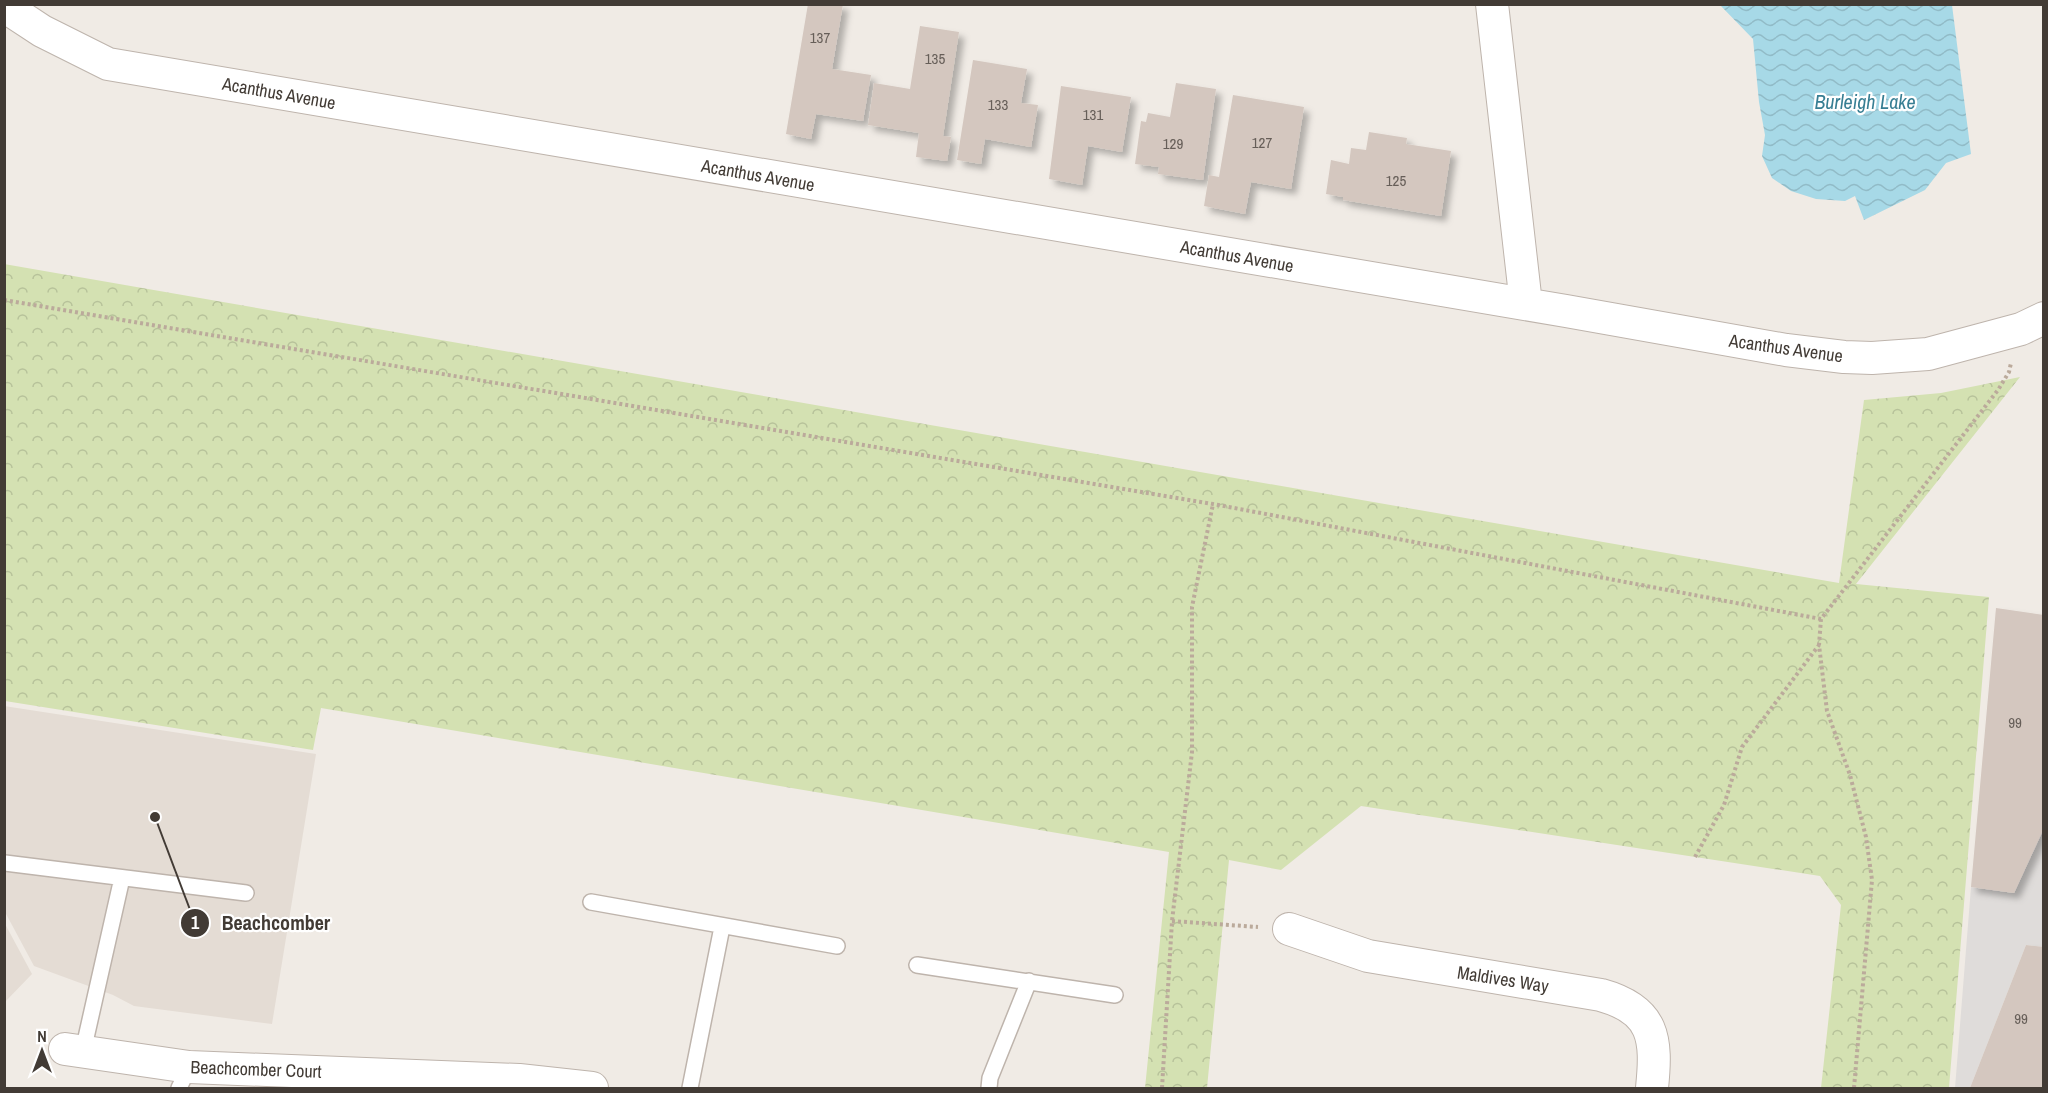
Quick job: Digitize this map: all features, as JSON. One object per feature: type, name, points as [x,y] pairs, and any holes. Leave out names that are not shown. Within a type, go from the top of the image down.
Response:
[{"type":"street","points":[[1492,4],[1526,304]]},
{"type":"street","name":"Acanthus Avenue","points":[[4,6],[42,31],[108,64],[1786,350],[1872,358],[1928,354],[2022,328],[2043,318]]},
{"type":"street","name":"Maldives Way","points":[[1289,929],[1368,956],[1616,999],[1633,1008],[1651,1032],[1655,1045],[1652,1089]]},
{"type":"street","name":"Beachcomber Court","points":[[74,1050],[184,1078],[519,1080],[592,1089]]},
{"type":"lane","points":[[5,863],[246,893]]},
{"type":"lane","points":[[74,1050],[122,878]]},
{"type":"lane","points":[[591,902],[837,946]]},
{"type":"lane","points":[[690,1089],[722,927]]},
{"type":"lane","points":[[917,965],[1115,995]]},
{"type":"lane","points":[[988,1089],[990,1078],[1029,981]]},
{"type":"path","points":[[4,300],[1213,504],[1821,619]]},
{"type":"path","points":[[1854,1089],[1872,880],[1866,837],[1850,775],[1827,711],[1819,645],[1821,619],[1998,390],[2009,372]]},
{"type":"path","points":[[1162,1089],[1172,921],[1192,752],[1192,607],[1213,504]]},
{"type":"path","points":[[1695,857],[1724,805],[1742,747],[1819,645]]},
{"type":"path","points":[[1172,921],[1289,929]]},
{"type":"shaded area","points":[[4,706],[316,754],[272,1024],[134,1006],[113,995],[34,966],[5,912]]},
{"type":"shaded area","points":[[2043,828],[2043,947],[2026,945],[1970,1088],[1955,1088],[1971,887],[2014,893]]},
{"type":"shaded area","points":[[4,922],[32,974],[5,1002],[4,1002]]},
{"type":"green space","points":[[4,264],[1839,583],[1864,400],[1941,393],[2020,377],[1856,584],[1989,597],[1949,1088],[1821,1088],[1841,905],[1820,876],[1361,806],[1281,870],[1229,860],[1207,1088],[1145,1088],[1169,852],[321,708],[313,750],[5,701]]},
{"type":"water","name":"Burleigh Lake","points":[[1720,5],[1952,5],[1971,154],[1946,163],[1925,190],[1864,220],[1855,196],[1845,201],[1816,199],[1791,191],[1772,178],[1762,156],[1765,135],[1759,102],[1753,39]]},
{"type":"building","points":[[808,4],[843,4],[832,69],[871,75],[863,121],[816,114],[811,139],[786,134]]},
{"type":"building","points":[[920,26],[959,32],[943,136],[951,137],[947,161],[916,157],[919,133],[868,125],[874,83],[910,89]]},
{"type":"building","points":[[973,60],[1027,69],[1021,103],[1038,105],[1031,147],[985,139],[981,164],[957,160]]},
{"type":"building","points":[[1176,83],[1216,89],[1203,180],[1158,174],[1159,167],[1135,164],[1141,121],[1146,122],[1148,113],[1170,117]]},
{"type":"building","points":[[1061,86],[1131,97],[1122,152],[1088,146],[1082,185],[1049,179]]},
{"type":"building","points":[[1233,95],[1304,107],[1291,189],[1251,182],[1245,214],[1204,206],[1209,175],[1219,177]]},
{"type":"building","points":[[1369,132],[1407,138],[1406,144],[1451,151],[1441,216],[1343,200],[1343,197],[1326,194],[1331,160],[1349,164],[1351,148],[1366,150]]},
{"type":"building","points":[[1996,608],[2044,615],[2044,828],[2014,893],[1971,887]]},
{"type":"building","points":[[2026,945],[2044,947],[2044,1088],[1970,1088]]},
{"type":"place","name":"Beachcomber","points":[[155,817]]}]
